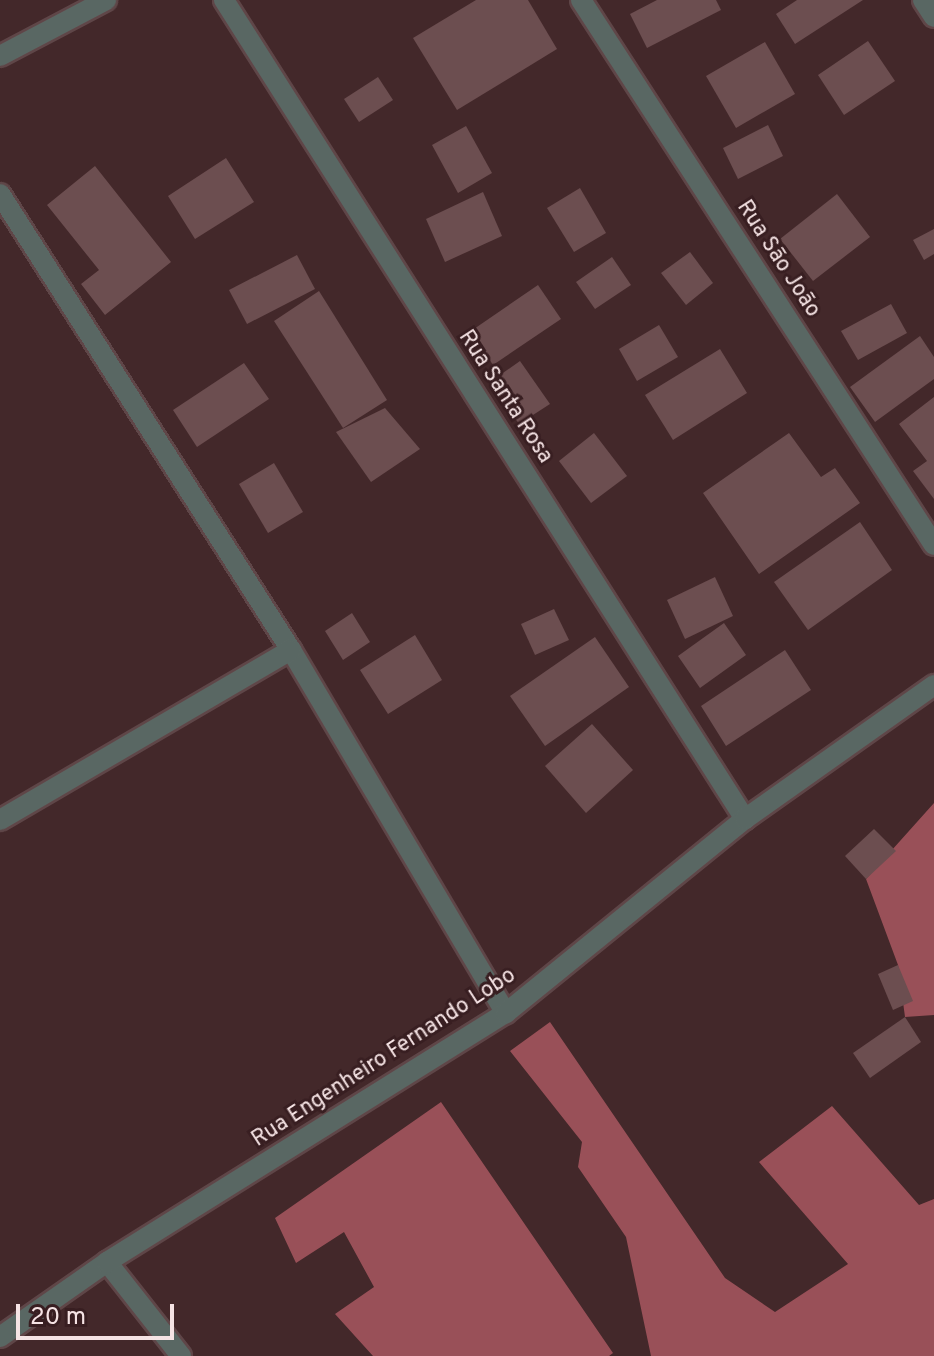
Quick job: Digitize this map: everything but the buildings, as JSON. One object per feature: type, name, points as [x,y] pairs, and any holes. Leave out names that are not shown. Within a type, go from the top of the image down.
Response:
[{"type":"street","points":[[0,56],[106,0]]},
{"type":"street","name":"Rua Santa Rosa","points":[[224,0],[745,819]]},
{"type":"street","name":"Rua São João","points":[[581,0],[934,545]]},
{"type":"street","points":[[923,0],[934,17]]},
{"type":"street","points":[[0,194],[291,650],[506,1013]]},
{"type":"street","points":[[0,820],[291,650]]},
{"type":"street","name":"Rua Engenheiro Fernando Lobo","points":[[0,1337],[107,1262],[506,1013],[745,819],[934,685]]},
{"type":"street","points":[[107,1262],[181,1356]]},
{"type":"shaded area","points":[[934,803],[934,1015],[905,1017],[898,965],[866,879]]},
{"type":"shaded area","points":[[550,1022],[725,1278],[775,1312],[848,1264],[759,1162],[832,1106],[919,1205],[934,1199],[934,1356],[651,1356],[626,1237],[578,1167],[582,1142],[510,1051]]},
{"type":"shaded area","points":[[441,1102],[613,1353],[609,1356],[373,1356],[335,1314],[374,1287],[344,1232],[296,1263],[275,1218]]}]
